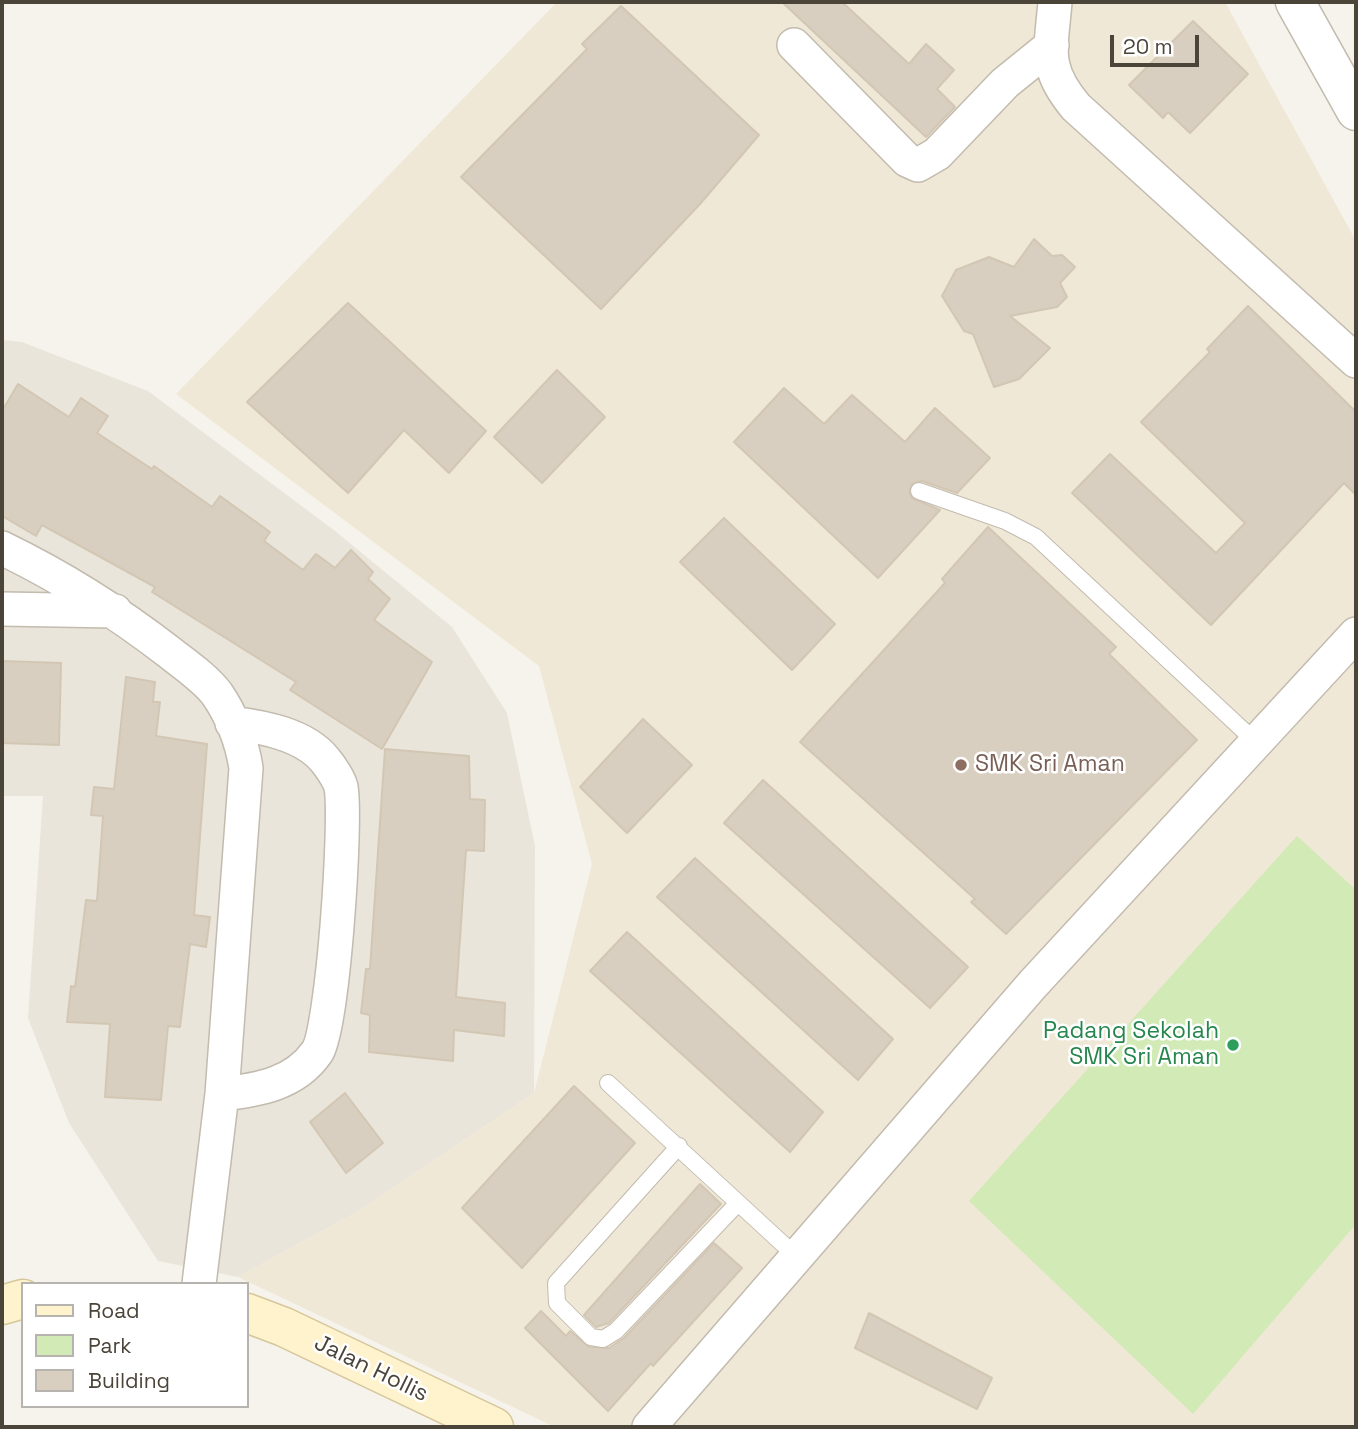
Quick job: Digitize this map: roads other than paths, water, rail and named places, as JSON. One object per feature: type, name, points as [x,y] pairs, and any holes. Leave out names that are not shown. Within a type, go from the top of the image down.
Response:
[{"type":"main road","points":[[2,1305],[21,1299]]},
{"type":"main road","name":"Jalan Hollis","points":[[248,1313],[284,1327],[494,1427]]},
{"type":"street","points":[[1055,2],[1051,64],[1055,79],[1076,107],[1356,361]]},
{"type":"street","points":[[1295,2],[1356,111]]},
{"type":"street","points":[[794,45],[907,160],[918,165],[937,153],[1005,83],[1052,45]]},
{"type":"street","points":[[2,548],[117,611],[216,693],[241,741],[246,768],[222,1094],[199,1282]]},
{"type":"street","points":[[2,609],[117,611]]},
{"type":"street","points":[[649,1427],[1033,984],[1258,744],[1356,635]]},
{"type":"street","points":[[222,1094],[256,1090],[281,1082],[317,1053],[326,1035],[331,999],[341,838],[341,786],[323,758],[268,728],[232,723]]},
{"type":"lane","points":[[919,491],[1005,521],[1036,537],[1258,744]]},
{"type":"lane","points":[[608,1083],[797,1257]]},
{"type":"lane","points":[[679,1146],[556,1283],[557,1303],[591,1337],[603,1339],[616,1331],[738,1203]]},
{"type":"place","name":"SMK Sri Aman","points":[[961,765]]},
{"type":"place","name":"Padang Sekolah SMK Sri Aman","points":[[1233,1045]]}]
